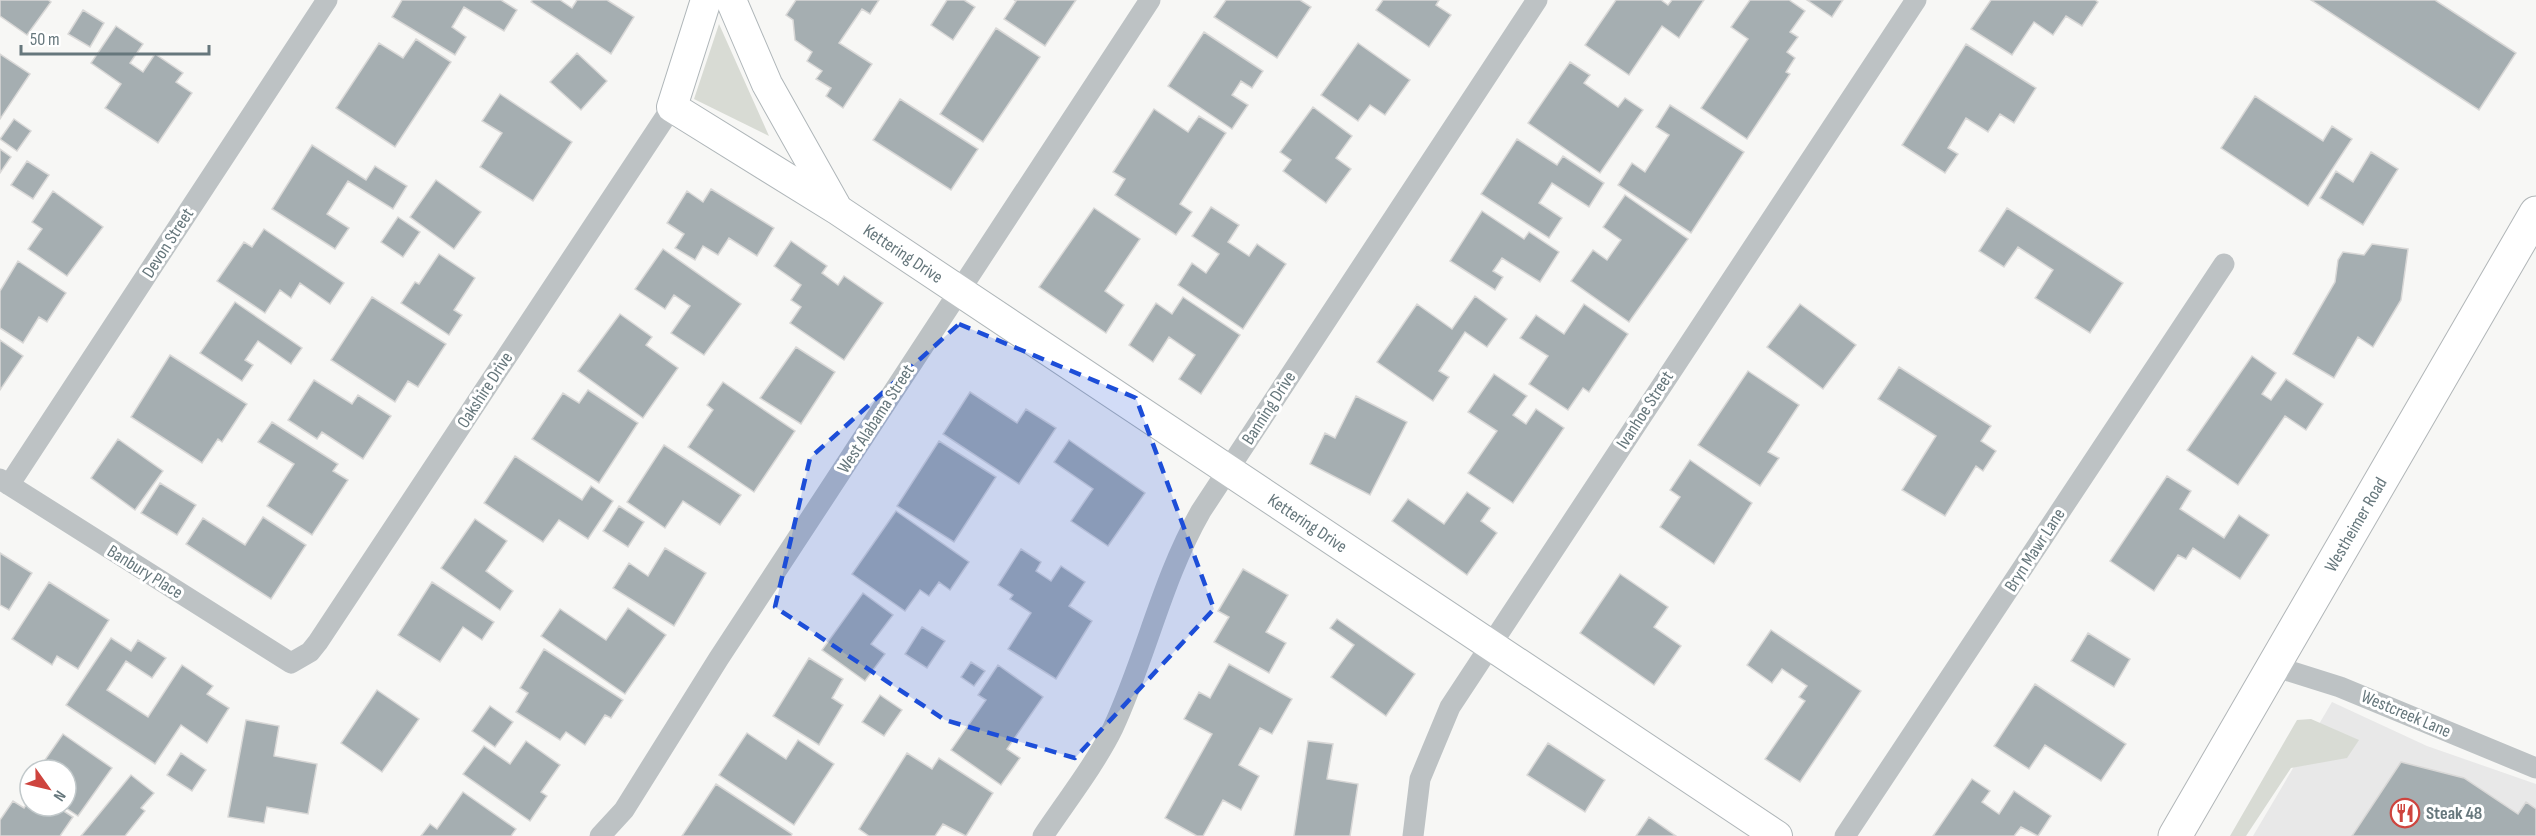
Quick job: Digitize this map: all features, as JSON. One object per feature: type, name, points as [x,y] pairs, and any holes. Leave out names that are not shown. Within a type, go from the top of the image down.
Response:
[{"type":"main road","name":"Westheimer Road","points":[[2175,836],[2536,213]]},
{"type":"street","name":"Devon Street","points":[[5,482],[327,0]]},
{"type":"street","points":[[672,108],[706,0]]},
{"type":"street","name":"Kettering Drive","points":[[731,0],[767,84],[838,210]]},
{"type":"street","name":"West Alabama Street","points":[[600,836],[624,810],[719,658],[1150,0]]},
{"type":"street","name":"Banning Drive","points":[[1043,836],[1112,731],[1136,676],[1184,541],[1537,0]]},
{"type":"street","name":"Ivanhoe Street","points":[[1413,836],[1420,779],[1450,707],[1916,0]]},
{"type":"street","name":"Kettering Drive","points":[[672,108],[838,210],[1777,836]]},
{"type":"street","name":"Oakshire Drive","points":[[291,663],[310,652],[318,642],[672,108]]},
{"type":"street","name":"Bryn Mawr Lane","points":[[1845,836],[2224,264]]},
{"type":"street","name":"Banbury Place","points":[[5,482],[291,663]]},
{"type":"street","name":"Westcreek Lane","points":[[2273,666],[2340,687],[2536,768]]},
{"type":"highlighted area","points":[[959,324],[1136,398],[1214,609],[1075,758],[945,720],[775,607],[810,458]]},
{"type":"shaded area","points":[[719,24],[769,136],[694,99]]},
{"type":"shaded area","points":[[2332,702],[2427,746],[2536,784],[2536,836],[2253,836]]},
{"type":"shaded area","points":[[2311,719],[2359,740],[2347,758],[2291,768],[2246,836],[2230,836],[2297,720]]},
{"type":"building","points":[[0,0],[48,0],[51,2],[27,35],[0,16]]},
{"type":"building","points":[[402,0],[501,0],[517,10],[504,31],[464,7],[452,27],[466,37],[455,55],[392,17]]},
{"type":"building","points":[[533,0],[560,0],[572,8],[577,0],[607,0],[634,17],[611,54],[531,2]]},
{"type":"building","points":[[796,0],[879,0],[870,14],[862,9],[839,43],[872,64],[843,108],[826,96],[831,88],[816,79],[822,71],[807,61],[812,52],[795,40],[793,20],[786,15]]},
{"type":"building","points":[[947,0],[964,0],[975,7],[953,40],[931,25]]},
{"type":"building","points":[[1014,0],[1076,0],[1045,46],[1004,19],[1016,1]]},
{"type":"building","points":[[1226,0],[1300,0],[1311,7],[1277,58],[1214,17]]},
{"type":"building","points":[[1383,0],[1439,0],[1436,5],[1451,15],[1429,47],[1376,10]]},
{"type":"building","points":[[1616,0],[1661,0],[1668,5],[1672,0],[1704,0],[1679,38],[1662,26],[1629,75],[1585,45]]},
{"type":"building","points":[[1750,0],[1789,0],[1805,11],[1790,32],[1798,37],[1787,52],[1795,58],[1786,72],[1790,74],[1747,139],[1701,108],[1748,39],[1731,27]]},
{"type":"building","points":[[1807,0],[1843,0],[1832,17]]},
{"type":"building","points":[[1991,0],[2095,0],[2098,2],[2082,26],[2066,16],[2053,35],[2034,22],[2012,55],[1971,29]]},
{"type":"building","points":[[2311,0],[2435,0],[2516,53],[2479,110]]},
{"type":"building","points":[[83,10],[104,23],[90,47],[68,34]]},
{"type":"building","points":[[116,26],[143,44],[130,63],[143,72],[155,54],[183,73],[176,82],[192,93],[158,143],[105,108],[121,84],[91,63]]},
{"type":"building","points":[[996,28],[1040,57],[983,142],[940,114]]},
{"type":"building","points":[[1204,32],[1263,71],[1252,88],[1241,81],[1232,95],[1248,105],[1232,129],[1168,86]]},
{"type":"building","points":[[416,39],[451,62],[395,147],[336,108],[379,43],[403,58]]},
{"type":"building","points":[[1358,43],[1410,80],[1385,115],[1370,105],[1358,121],[1321,95]]},
{"type":"building","points":[[1966,44],[2036,88],[2014,123],[2000,114],[1988,132],[1966,118],[1948,148],[1958,154],[1945,173],[1902,145]]},
{"type":"building","points":[[577,53],[607,81],[581,110],[550,82]]},
{"type":"building","points":[[0,54],[30,74],[0,119]]},
{"type":"building","points":[[1570,62],[1590,75],[1584,83],[1618,107],[1625,98],[1643,110],[1600,173],[1528,123]]},
{"type":"building","points":[[500,94],[572,142],[533,201],[480,167],[502,133],[482,121]]},
{"type":"building","points":[[2255,96],[2323,141],[2332,126],[2352,139],[2308,206],[2221,148]]},
{"type":"building","points":[[900,99],[978,149],[951,190],[873,140]]},
{"type":"building","points":[[1670,105],[1744,152],[1691,233],[1618,185],[1632,163],[1645,172],[1669,135],[1656,127]]},
{"type":"building","points":[[1313,107],[1352,136],[1336,158],[1351,169],[1326,203],[1283,171],[1291,160],[1280,152]]},
{"type":"building","points":[[1154,109],[1188,132],[1199,116],[1226,133],[1180,204],[1192,212],[1176,235],[1115,195],[1125,179],[1113,172]]},
{"type":"building","points":[[14,119],[31,131],[17,151],[0,139]]},
{"type":"building","points":[[1517,139],[1557,165],[1563,156],[1604,183],[1589,207],[1552,183],[1539,203],[1562,218],[1549,238],[1481,194]]},
{"type":"building","points":[[312,145],[366,180],[375,166],[407,186],[393,209],[348,181],[327,214],[349,228],[335,249],[272,209]]},
{"type":"building","points":[[0,149],[11,157],[0,173]]},
{"type":"building","points":[[2371,152],[2398,169],[2363,225],[2320,198],[2336,171],[2353,182]]},
{"type":"building","points":[[27,161],[49,175],[33,199],[11,185]]},
{"type":"building","points":[[436,180],[481,212],[454,249],[410,217]]},
{"type":"building","points":[[711,189],[774,228],[757,256],[729,238],[718,255],[703,246],[695,260],[675,248],[684,234],[667,223],[687,191],[703,202]]},
{"type":"building","points":[[53,191],[103,227],[67,276],[28,249],[42,229],[32,222]]},
{"type":"building","points":[[1625,195],[1688,239],[1629,322],[1571,281],[1593,250],[1607,260],[1621,240],[1603,227]]},
{"type":"building","points":[[1211,207],[1239,225],[1228,242],[1249,256],[1257,244],[1286,264],[1243,329],[1178,285],[1192,263],[1206,273],[1219,254],[1192,236]]},
{"type":"building","points":[[1094,208],[1140,239],[1105,291],[1124,305],[1106,333],[1039,287]]},
{"type":"building","points":[[2007,208],[2123,283],[2090,333],[2035,298],[2053,270],[2018,247],[2004,267],[1979,251]]},
{"type":"building","points":[[1482,211],[1524,239],[1529,232],[1559,252],[1540,282],[1502,258],[1493,271],[1503,277],[1495,290],[1450,261]]},
{"type":"building","points":[[398,217],[420,232],[403,257],[381,242]]},
{"type":"building","points":[[264,229],[344,283],[330,304],[300,283],[291,298],[280,290],[265,313],[217,281],[244,242],[252,247]]},
{"type":"building","points":[[791,241],[827,266],[822,273],[838,285],[844,276],[883,303],[844,360],[790,323],[801,307],[791,300],[801,285],[774,266]]},
{"type":"building","points":[[2372,244],[2408,249],[2401,300],[2373,347],[2358,337],[2334,378],[2293,354],[2335,282],[2338,260],[2343,252],[2364,255]]},
{"type":"building","points":[[663,249],[741,304],[704,355],[671,333],[690,306],[674,295],[665,309],[635,289]]},
{"type":"building","points":[[439,254],[475,278],[454,310],[462,315],[449,335],[401,303],[415,282],[419,284]]},
{"type":"building","points":[[18,261],[66,293],[47,322],[39,317],[23,343],[0,328],[0,291]]},
{"type":"building","points":[[1475,296],[1507,319],[1487,347],[1465,332],[1439,371],[1449,377],[1433,401],[1377,362],[1417,304],[1452,329]]},
{"type":"building","points":[[372,297],[446,344],[418,387],[408,381],[395,402],[331,360]]},
{"type":"building","points":[[1183,297],[1240,335],[1201,394],[1179,379],[1195,355],[1169,337],[1153,362],[1129,345],[1156,303],[1172,314]]},
{"type":"building","points":[[235,302],[302,348],[291,364],[258,341],[245,360],[253,365],[242,381],[200,353]]},
{"type":"building","points":[[1584,304],[1628,334],[1589,392],[1583,388],[1568,410],[1529,384],[1548,356],[1520,338],[1536,315],[1564,334]]},
{"type":"building","points":[[1800,304],[1856,345],[1823,389],[1767,347]]},
{"type":"building","points":[[620,314],[652,337],[646,345],[678,368],[643,418],[578,371]]},
{"type":"building","points":[[0,340],[23,356],[0,390]]},
{"type":"building","points":[[796,347],[835,372],[801,424],[760,398]]},
{"type":"building","points":[[170,355],[247,404],[222,442],[218,439],[202,463],[131,417]]},
{"type":"building","points":[[2252,356],[2276,373],[2262,394],[2271,400],[2286,379],[2323,404],[2306,430],[2285,416],[2238,485],[2187,450]]},
{"type":"building","points":[[1899,367],[1991,426],[1981,441],[1996,451],[1983,471],[1976,466],[1945,516],[1902,490],[1936,436],[1878,399]]},
{"type":"building","points":[[1748,371],[1799,405],[1768,452],[1779,458],[1760,486],[1698,445]]},
{"type":"building","points":[[1494,374],[1527,396],[1513,415],[1526,424],[1536,409],[1564,428],[1513,503],[1468,473],[1497,431],[1468,412]]},
{"type":"building","points":[[314,380],[352,404],[358,395],[391,416],[363,459],[322,432],[317,439],[288,420]]},
{"type":"building","points":[[723,382],[795,431],[754,492],[688,447],[713,410],[707,405]]},
{"type":"building","points":[[588,390],[638,423],[599,483],[532,439],[563,393],[579,403]]},
{"type":"building","points":[[970,392],[1017,423],[1026,409],[1056,428],[1019,484],[943,434]]},
{"type":"building","points":[[1356,396],[1407,422],[1370,495],[1310,464],[1325,433],[1335,438]]},
{"type":"building","points":[[272,422],[338,464],[333,471],[348,480],[312,535],[267,506],[294,464],[258,442]]},
{"type":"building","points":[[118,439],[163,471],[135,510],[91,478]]},
{"type":"building","points":[[1069,440],[1145,493],[1108,546],[1071,521],[1093,489],[1054,462]]},
{"type":"building","points":[[939,441],[996,477],[954,542],[897,506]]},
{"type":"building","points":[[664,445],[741,495],[720,525],[683,501],[665,528],[627,502]]},
{"type":"building","points":[[515,456],[582,500],[591,486],[613,501],[588,539],[559,520],[543,542],[484,503]]},
{"type":"building","points":[[1690,460],[1752,503],[1714,564],[1660,527],[1680,497],[1670,490]]},
{"type":"building","points":[[2167,476],[2191,491],[2180,509],[2224,538],[2239,515],[2269,535],[2240,579],[2193,548],[2186,559],[2178,555],[2154,591],[2110,561]]},
{"type":"building","points":[[160,483],[196,505],[177,535],[141,513]]},
{"type":"building","points":[[1467,492],[1490,508],[1481,521],[1497,533],[1467,575],[1392,521],[1408,499],[1444,524]]},
{"type":"building","points":[[619,506],[644,522],[628,547],[603,531]]},
{"type":"building","points":[[896,511],[969,562],[950,590],[939,582],[929,596],[920,590],[905,611],[852,574]]},
{"type":"building","points":[[263,517],[306,545],[271,599],[186,544],[203,518],[245,545]]},
{"type":"building","points":[[475,519],[507,541],[486,571],[513,591],[500,610],[441,568]]},
{"type":"building","points":[[665,548],[706,573],[674,626],[613,588],[629,563],[648,576]]},
{"type":"building","points":[[1021,549],[1041,562],[1036,571],[1051,581],[1061,566],[1085,582],[1069,606],[1092,621],[1056,679],[1008,649],[1031,613],[1010,599],[1013,595],[998,585]]},
{"type":"building","points":[[0,553],[32,573],[9,610],[0,605]]},
{"type":"building","points":[[1243,569],[1288,595],[1266,632],[1286,643],[1269,673],[1214,642],[1229,617],[1218,611]]},
{"type":"building","points":[[1620,574],[1668,607],[1654,627],[1681,646],[1654,685],[1580,633]]},
{"type":"building","points":[[49,582],[109,620],[78,669],[57,656],[52,665],[12,639]]},
{"type":"building","points":[[432,582],[494,622],[482,640],[463,627],[440,662],[398,635]]},
{"type":"building","points":[[863,593],[893,615],[871,644],[885,654],[865,681],[822,650]]},
{"type":"building","points":[[628,608],[666,635],[625,694],[541,636],[560,609],[606,640]]},
{"type":"building","points":[[1337,619],[1415,674],[1386,716],[1331,677],[1354,645],[1330,628]]},
{"type":"building","points":[[922,627],[945,641],[927,668],[905,654]]},
{"type":"building","points":[[1771,630],[1861,691],[1800,782],[1765,759],[1805,701],[1799,697],[1807,686],[1782,669],[1772,683],[1747,665]]},
{"type":"building","points":[[2088,633],[2130,659],[2114,687],[2071,661]]},
{"type":"building","points":[[111,638],[131,651],[138,640],[166,658],[152,678],[126,661],[107,690],[148,717],[182,665],[213,686],[207,694],[229,708],[207,743],[181,725],[155,764],[66,705]]},
{"type":"building","points":[[544,649],[623,700],[611,718],[605,715],[585,745],[566,732],[560,740],[516,712],[528,693],[520,688]]},
{"type":"building","points":[[809,658],[843,679],[832,698],[843,705],[819,745],[773,716]]},
{"type":"building","points":[[971,662],[985,671],[974,686],[961,677]]},
{"type":"building","points":[[1229,664],[1292,699],[1272,734],[1260,728],[1239,765],[1259,776],[1241,810],[1223,800],[1203,836],[1197,836],[1165,818],[1212,734],[1184,719],[1199,692],[1210,698]]},
{"type":"building","points":[[998,665],[1043,697],[1007,749],[1020,758],[1001,785],[951,750],[986,700],[978,695]]},
{"type":"building","points":[[2035,684],[2126,744],[2101,781],[2045,745],[2029,769],[1994,746]]},
{"type":"building","points":[[377,690],[419,719],[382,772],[341,743]]},
{"type":"building","points":[[880,695],[902,710],[884,736],[862,722]]},
{"type":"building","points":[[490,706],[513,722],[495,747],[472,731]]},
{"type":"building","points":[[246,720],[279,726],[274,756],[317,764],[308,814],[267,807],[264,823],[228,817]]},
{"type":"building","points":[[747,733],[786,759],[798,740],[834,764],[794,825],[719,775]]},
{"type":"building","points":[[63,734],[112,768],[78,816],[78,758],[46,758]]},
{"type":"building","points":[[526,741],[560,765],[541,792],[547,796],[530,821],[463,774],[484,746],[510,764]]},
{"type":"building","points":[[1308,741],[1333,744],[1327,779],[1358,784],[1350,836],[1294,836]]},
{"type":"building","points":[[1548,743],[1605,780],[1585,812],[1527,775]]},
{"type":"building","points":[[181,753],[206,770],[192,791],[167,775]]},
{"type":"building","points":[[907,753],[932,769],[939,758],[993,793],[966,836],[943,824],[935,836],[869,836],[859,829]]},
{"type":"building","points":[[2401,762],[2464,778],[2518,814],[2526,802],[2536,809],[2536,836],[2352,836]]},
{"type":"building","points":[[131,775],[154,793],[141,808],[145,811],[125,836],[81,836]]},
{"type":"building","points":[[1972,779],[1990,791],[1982,802],[1999,814],[2014,791],[2051,816],[2038,836],[2021,827],[2014,836],[1933,836]]},
{"type":"building","points":[[716,784],[792,834],[791,836],[682,836]]},
{"type":"building","points":[[463,792],[516,829],[511,836],[421,836],[430,824],[437,829]]},
{"type":"building","points":[[13,801],[18,804],[18,818],[72,818],[60,836],[0,836],[0,820]]},
{"type":"building","points":[[1649,817],[1676,836],[1636,836]]},
{"type":"place","name":"Steak 48","points":[[2405,813]]}]
